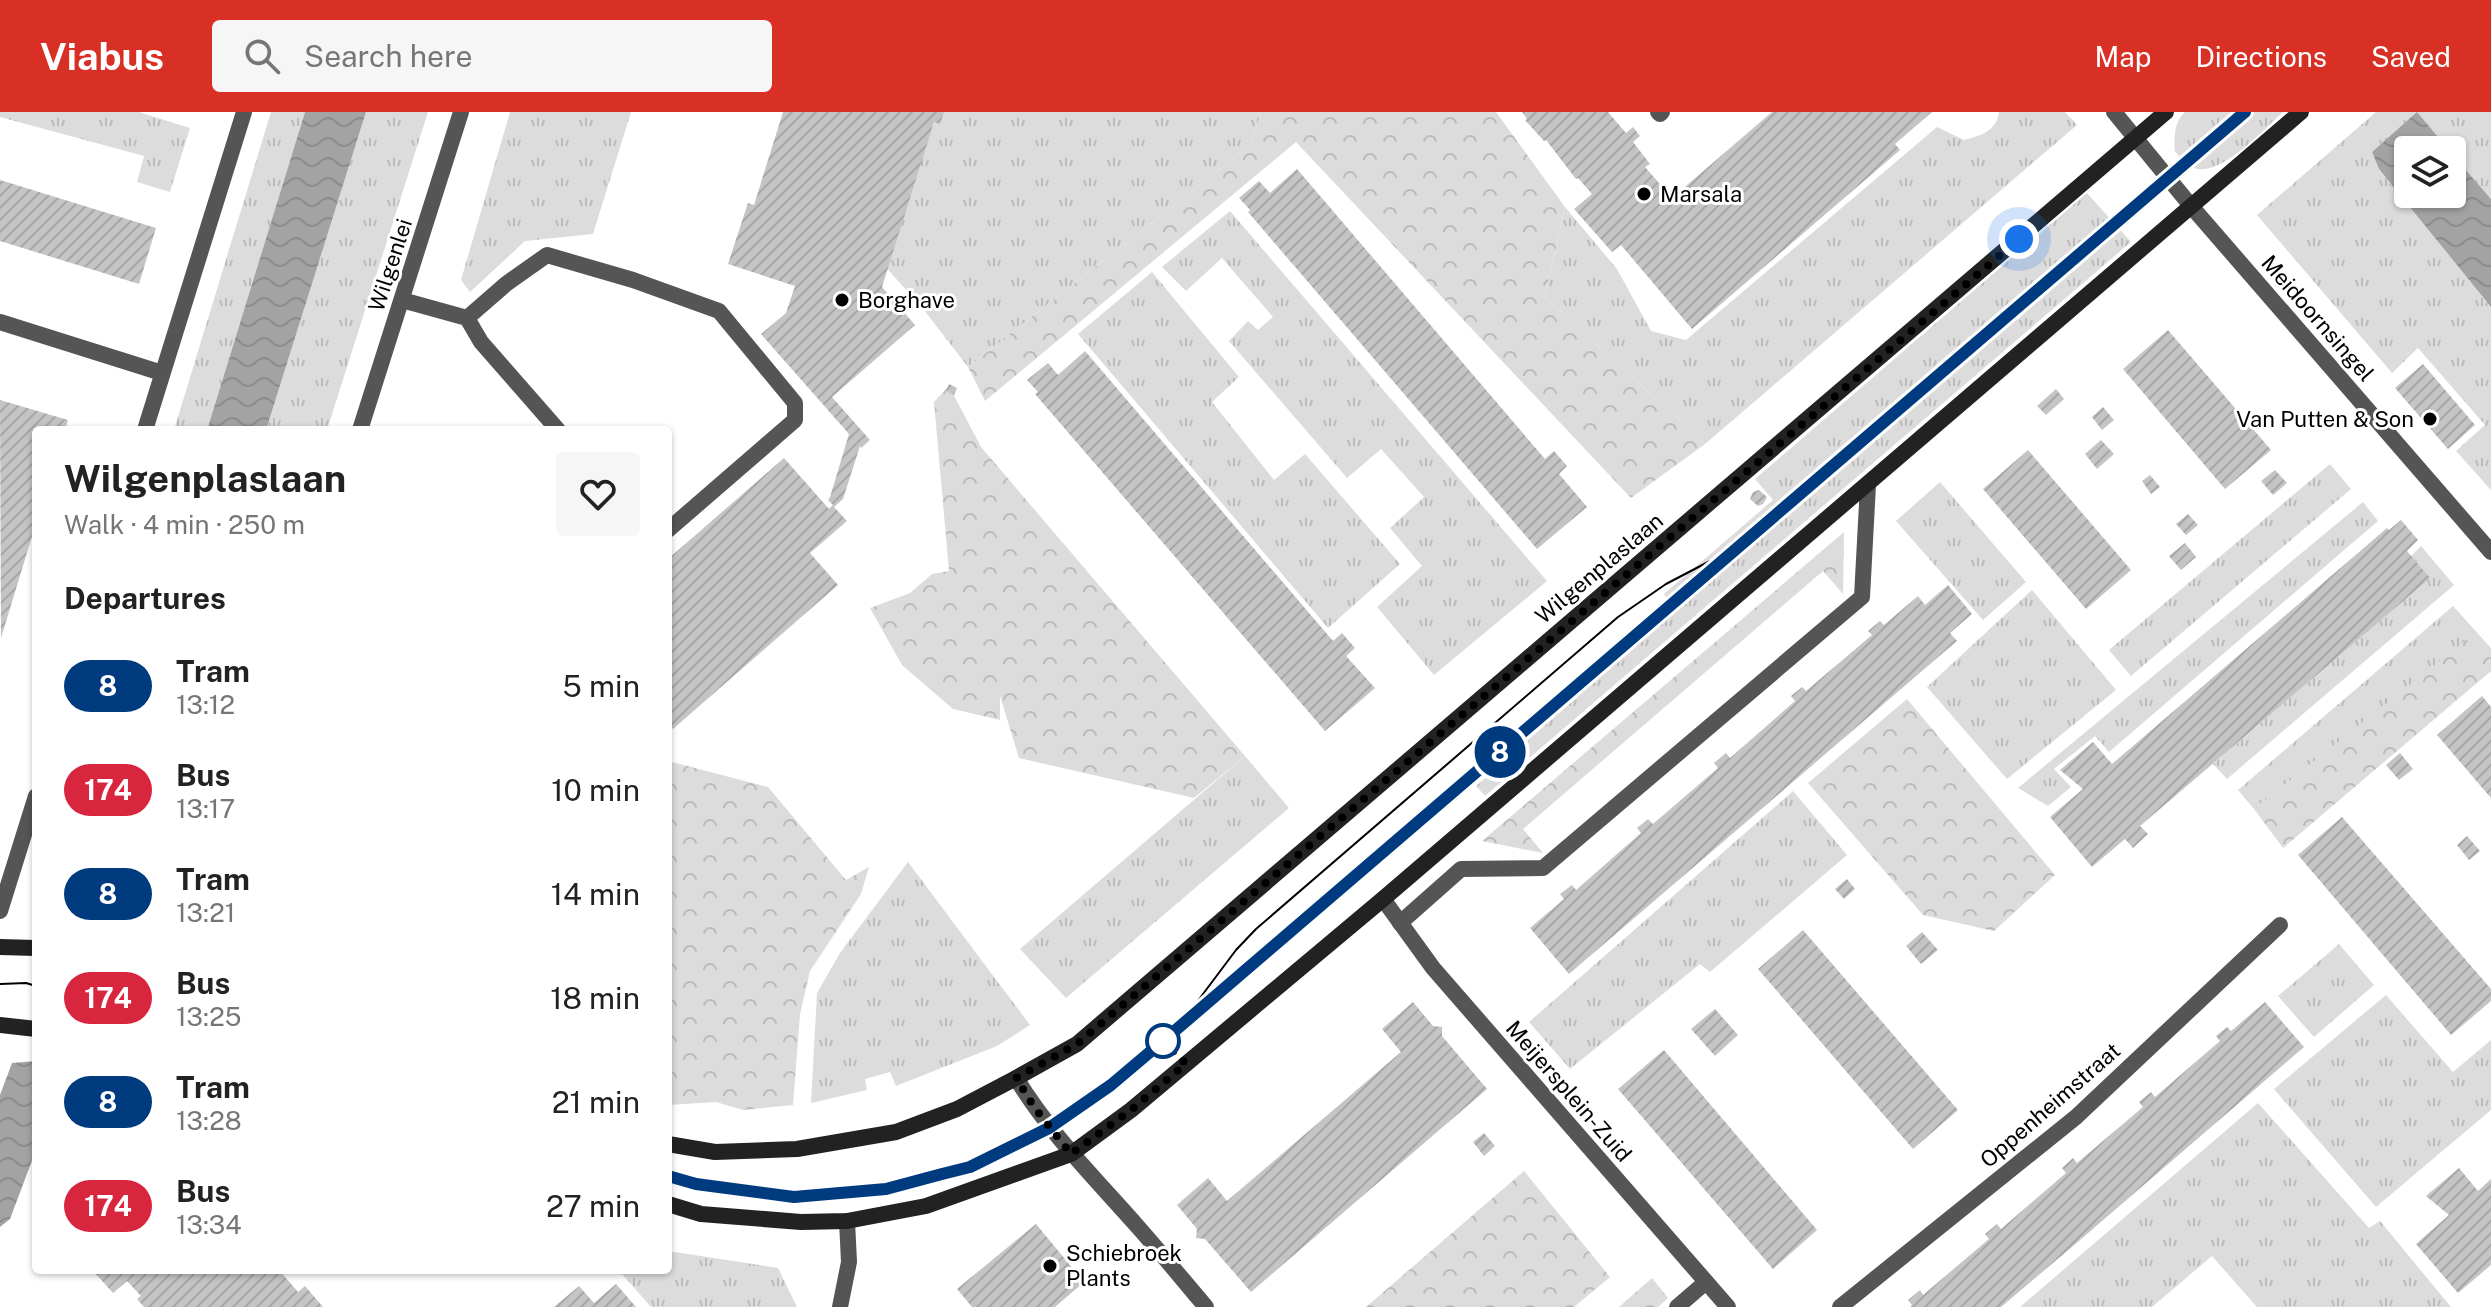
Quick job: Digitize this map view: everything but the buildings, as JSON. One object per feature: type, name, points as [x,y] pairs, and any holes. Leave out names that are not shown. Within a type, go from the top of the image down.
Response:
[{"type":"street","points":[[146,426],[244,112]]},
{"type":"street","name":"Wilgenlei","points":[[361,426],[461,112]]},
{"type":"street","name":"Meidoornsingel","points":[[2114,112],[2191,206],[2491,552]]},
{"type":"street","name":"Wilgenplaslaan","points":[[672,1145],[715,1152],[797,1149],[896,1132],[957,1109],[1077,1044],[2166,112]]},
{"type":"street","points":[[672,1205],[701,1214],[801,1222],[847,1221],[926,1206],[1071,1154],[1131,1110],[1383,899],[2301,112]]},
{"type":"street","points":[[467,318],[506,284],[547,255],[633,280],[719,311],[795,403],[795,420],[672,527]]},
{"type":"street","points":[[402,300],[467,318],[481,342],[554,426]]},
{"type":"street","points":[[0,322],[162,373]]},
{"type":"street","points":[[1400,923],[1461,869],[1543,868],[1862,597],[1868,485]]},
{"type":"street","points":[[0,911],[32,809]]},
{"type":"street","name":"Meijersplein-Zuid","points":[[1383,899],[1433,968],[1728,1307]]},
{"type":"street","name":"Oppenheimstraat","points":[[1840,1307],[2076,1117],[2280,925]]},
{"type":"street","points":[[0,947],[32,947]]},
{"type":"street","points":[[7,1025],[32,1028]]},
{"type":"street","points":[[1016,1078],[1034,1107],[1071,1154],[1206,1307]]},
{"type":"street","points":[[840,1307],[849,1262],[847,1221]]},
{"type":"street","points":[[1677,1307],[1706,1282]]},
{"type":"green space","points":[[0,112],[139,112],[190,128],[170,192],[137,182],[144,156],[0,117]]},
{"type":"green space","points":[[271,112],[305,112],[208,426],[175,426]]},
{"type":"green space","points":[[366,112],[428,112],[328,426],[267,426]]},
{"type":"green space","points":[[510,112],[631,112],[593,234],[525,241],[470,292],[461,280]]},
{"type":"green space","points":[[938,112],[1261,112],[1251,145],[968,367],[883,264]]},
{"type":"green space","points":[[1261,112],[1496,112],[1565,207],[1545,297],[1705,444],[1631,498],[1296,142],[985,401],[968,367],[1251,145]]},
{"type":"green space","points":[[1999,112],[2065,112],[2077,125],[1705,444],[1545,297],[1565,207],[1617,269],[1651,331],[1686,340],[1937,127],[1964,140],[1991,128]]},
{"type":"green space","points":[[2185,112],[2283,112],[2229,159],[2205,169],[2191,167],[2175,152],[2177,125]]},
{"type":"green space","points":[[2376,112],[2491,112],[2491,199],[2466,170],[2466,136],[2437,136],[2417,113],[2372,152],[2379,169],[2394,187],[2394,208],[2411,208],[2491,307],[2491,490],[2456,451],[2485,425],[2418,348],[2392,373],[2257,215]]},
{"type":"green space","points":[[2087,193],[2131,242],[1485,796],[1476,786],[1674,611],[1664,594],[1773,500],[1755,479]]},
{"type":"green space","points":[[1230,211],[1547,581],[1434,675],[1377,607],[1422,566],[1390,528],[1424,497],[1381,449],[1347,478],[1229,341],[1248,321],[1258,330],[1273,317],[1222,258],[1186,291],[1162,267]]},
{"type":"green space","points":[[1152,272],[1239,377],[1212,402],[1274,480],[1305,454],[1400,564],[1328,628],[1078,334]]},
{"type":"green space","points":[[949,386],[981,447],[1245,756],[1194,798],[1019,758],[1000,696],[1000,720],[953,709],[902,665],[870,608],[910,593],[932,574],[949,571],[934,402]]},
{"type":"green space","points":[[2330,464],[2351,489],[2131,676],[2109,650]]},
{"type":"green space","points":[[1940,482],[2026,582],[1983,620],[1896,521]]},
{"type":"green space","points":[[2363,502],[2378,521],[2109,752],[2095,736],[2054,769],[2071,787],[2048,806],[2018,788]]},
{"type":"green space","points":[[1844,532],[1843,594],[1823,571],[1523,829],[1543,853],[1482,841]]},
{"type":"green space","points":[[2421,546],[2454,585],[2227,779],[2213,764],[2429,578],[2411,556]]},
{"type":"green space","points":[[2032,590],[2116,690],[2007,779],[1927,687]]},
{"type":"green space","points":[[2453,606],[2491,648],[2491,657],[2466,641],[2254,809],[2238,790]]},
{"type":"green space","points":[[2466,640],[2491,657],[2491,671],[2283,848],[2254,809]]},
{"type":"green space","points":[[1907,699],[2055,875],[1994,931],[1923,915],[1808,783]]},
{"type":"green space","points":[[1245,756],[1289,808],[1066,998],[1020,949]]},
{"type":"green space","points":[[672,762],[768,787],[846,880],[869,867],[861,894],[810,971],[800,1014],[793,1105],[743,1110],[716,1102],[672,1105]]},
{"type":"green space","points":[[1793,791],[1847,855],[1710,972],[1700,964],[1570,1069],[1529,1022]]},
{"type":"green space","points":[[908,862],[1030,1025],[997,1046],[896,1086],[890,1072],[865,1079],[867,1090],[811,1103],[817,993],[840,953]]},
{"type":"green space","points":[[2339,944],[2374,985],[2314,1037],[2278,996]]},
{"type":"green space","points":[[2386,995],[2453,1072],[2491,1040],[2491,1110],[2376,1207],[2274,1089]]},
{"type":"green space","points":[[2258,1103],[2369,1228],[2380,1221],[2451,1307],[2257,1307],[2212,1256],[2152,1307],[2020,1307]]},
{"type":"green space","points":[[1524,1171],[1610,1277],[1574,1307],[1366,1307]]},
{"type":"green space","points":[[672,1252],[778,1268],[797,1307],[651,1307],[620,1274],[672,1274]]},
{"type":"green space","points":[[1652,1278],[1668,1298],[1658,1307],[1619,1307]]},
{"type":"water","points":[[305,112],[366,112],[267,426],[208,426]]},
{"type":"water","points":[[2417,112],[2437,136],[2394,136],[2394,187],[2379,169],[2372,152]]},
{"type":"water","points":[[2466,170],[2491,199],[2491,307],[2411,208],[2466,208]]},
{"type":"water","points":[[32,1061],[32,1161],[10,1219],[0,1227],[0,1095],[12,1063]]},
{"type":"tram line","points":[[672,1177],[696,1184],[794,1197],[886,1189],[970,1167],[1049,1128],[1111,1085],[1163,1041],[2245,112]]},
{"type":"tram line","name":"8","points":[[672,1177],[696,1184],[794,1197],[886,1189],[970,1167],[1049,1128],[1111,1085],[1163,1041],[2245,112]]},
{"type":"tram line","points":[[1197,1002],[1256,929],[1618,617],[1666,584],[1710,561]]},
{"type":"tram line","points":[[0,984],[32,985]]},
{"type":"place","name":"Marsala","points":[[1644,194]]},
{"type":"place","name":"Borghave","points":[[842,300]]},
{"type":"place","name":"Van Putten & Son","points":[[2430,419]]},
{"type":"place","name":"Schiebroek Plants","points":[[1050,1266]]},
{"type":"route","points":[[1163,1041],[1186,1064],[1071,1154],[1034,1107],[1016,1078],[1077,1044],[2019,239]]}]
